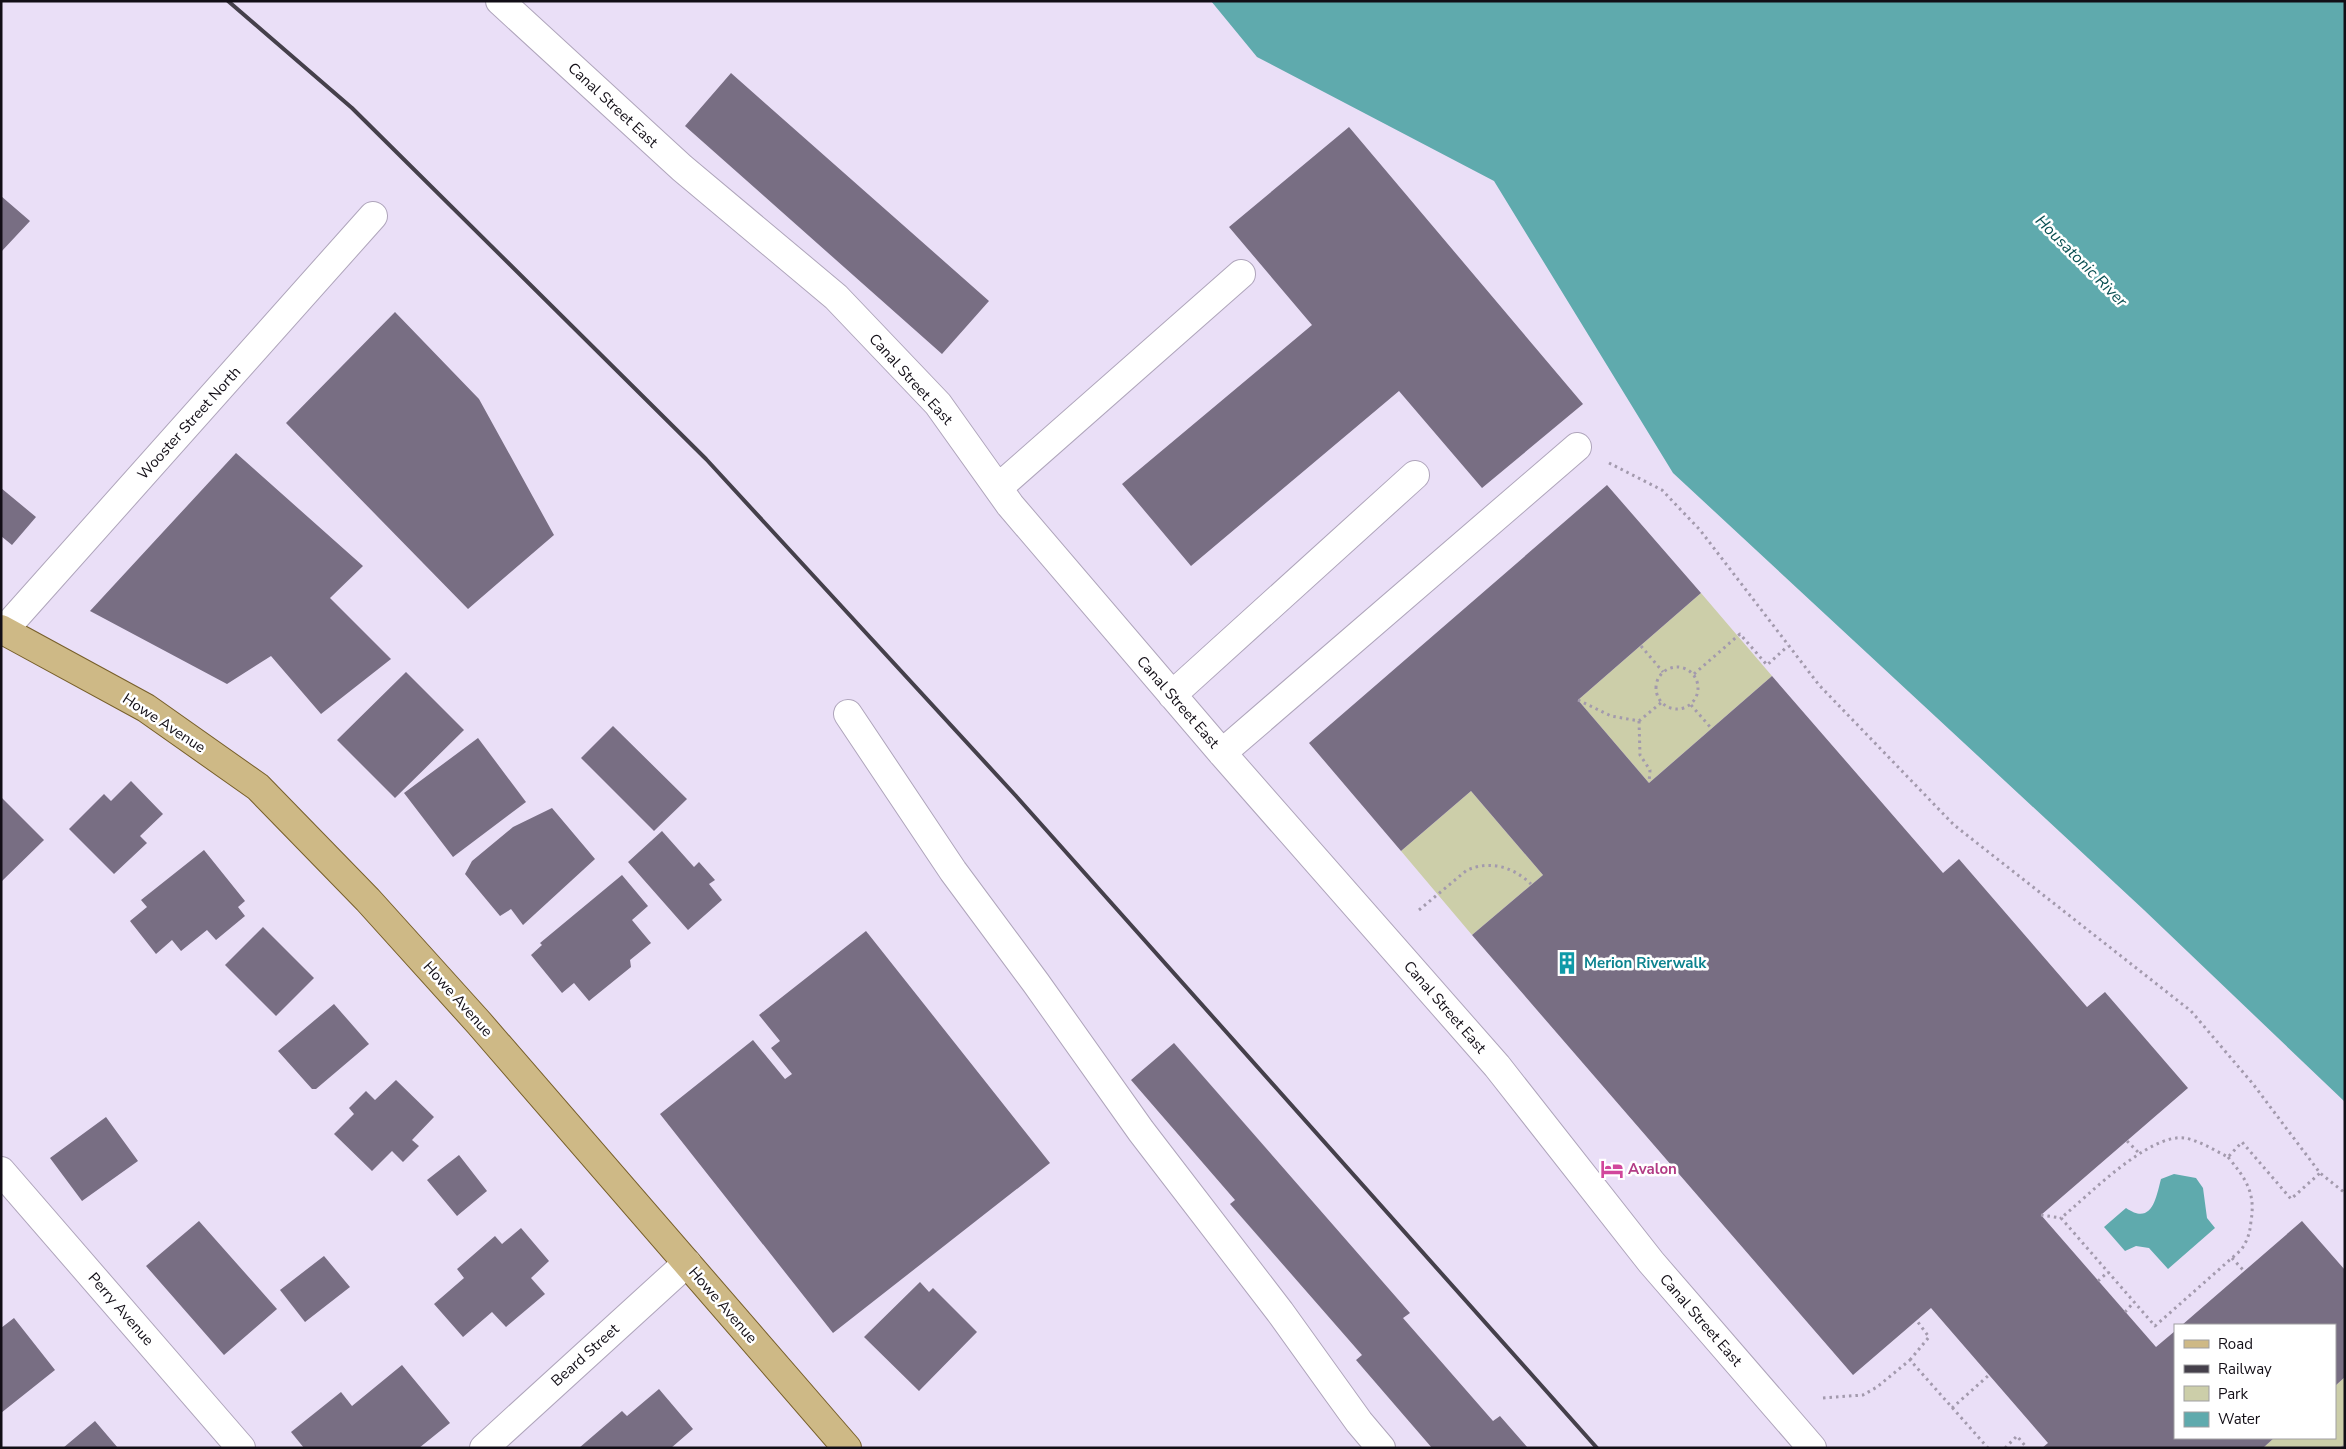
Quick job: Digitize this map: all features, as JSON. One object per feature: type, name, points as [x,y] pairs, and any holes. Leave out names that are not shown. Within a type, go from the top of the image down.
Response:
[{"type":"main road","name":"Howe Avenue","points":[[3,629],[146,708],[258,787],[368,900],[479,1023],[847,1448]]},
{"type":"street","name":"Canal Street East","points":[[500,1],[682,168],[836,298],[938,404],[1010,505],[1222,753],[1497,1066],[1651,1262],[1812,1448]]},
{"type":"street","name":"Wooster Street North","points":[[3,629],[373,216]]},
{"type":"street","points":[[998,488],[1241,274]]},
{"type":"street","points":[[1222,753],[1577,447]]},
{"type":"street","points":[[1172,695],[1415,475]]},
{"type":"street","points":[[848,714],[953,871],[1036,983],[1141,1131],[1280,1312],[1381,1448]]},
{"type":"street","name":"Perry Avenue","points":[[1,1171],[241,1448]]},
{"type":"street","name":"Beard Street","points":[[484,1448],[687,1263]]},
{"type":"path","points":[[1577,447],[1662,490],[1700,530],[1819,685],[1954,825],[2191,1011],[2253,1084],[2320,1173],[2345,1193]]},
{"type":"path","points":[[1694,674],[1740,634],[1767,665],[1788,646]]},
{"type":"path","points":[[1641,646],[1663,672]]},
{"type":"path","points":[[1674,667],[1682,667],[1694,674],[1699,687],[1698,694],[1691,704],[1677,709],[1670,708],[1662,702],[1657,693],[1656,686],[1663,672],[1674,667]]},
{"type":"path","points":[[1578,700],[1611,716],[1639,721],[1662,702]]},
{"type":"path","points":[[1691,704],[1711,728]]},
{"type":"path","points":[[1639,721],[1640,756],[1650,770],[1648,783]]},
{"type":"path","points":[[1419,910],[1467,870],[1475,866],[1494,865],[1505,867],[1524,877],[1531,884]]},
{"type":"path","points":[[2041,1215],[2061,1218],[2155,1326],[2232,1258],[2248,1240],[2254,1206],[2250,1189],[2228,1157],[2198,1142],[2184,1138],[2170,1138],[2139,1153],[2061,1218]]},
{"type":"path","points":[[2127,1141],[2139,1153]]},
{"type":"path","points":[[2228,1157],[2242,1142],[2291,1199],[2320,1173]]},
{"type":"path","points":[[2232,1258],[2244,1272]]},
{"type":"path","points":[[2098,1281],[2108,1272]]},
{"type":"path","points":[[2125,1312],[2134,1302]]},
{"type":"path","points":[[1822,1398],[1862,1395],[1877,1387],[1910,1360],[1929,1337],[1916,1321]]},
{"type":"path","points":[[1910,1360],[1988,1448]]},
{"type":"path","points":[[1952,1408],[1990,1375]]},
{"type":"path","points":[[2005,1448],[2017,1436],[2027,1448]]},
{"type":"path","points":[[2342,1448],[2345,1445]]},
{"type":"green space","points":[[1701,593],[1772,676],[1649,783],[1578,700]]},
{"type":"green space","points":[[1471,791],[1543,875],[1472,935],[1401,851]]},
{"type":"green space","points":[[2345,1377],[2345,1448],[2263,1448],[2273,1439],[2336,1439],[2336,1385]]},
{"type":"water","name":"Housatonic River","points":[[1211,1],[2345,1],[2345,1102],[2144,910],[1673,473],[1494,181],[1257,57]]},
{"type":"water","points":[[2174,1174],[2196,1178],[2203,1188],[2207,1218],[2215,1228],[2168,1269],[2149,1248],[2136,1246],[2125,1251],[2104,1227],[2126,1208],[2135,1213],[2142,1214],[2147,1212],[2155,1201],[2161,1179]]},
{"type":"building","points":[[731,73],[989,301],[942,354],[685,126]]},
{"type":"building","points":[[1349,127],[1583,404],[1482,488],[1399,391],[1191,566],[1122,484],[1312,325],[1229,227]]},
{"type":"building","points":[[1,196],[30,221],[1,252]]},
{"type":"building","points":[[395,312],[479,399],[554,535],[468,609],[286,423]]},
{"type":"building","points":[[236,453],[363,566],[330,598],[391,659],[321,714],[271,656],[227,684],[90,611]]},
{"type":"building","name":"Merion Riverwalk","points":[[1607,485],[1701,593],[1578,700],[1649,783],[1772,676],[1943,873],[1959,859],[2087,1007],[2105,992],[2188,1088],[2041,1215],[2156,1347],[2174,1332],[2174,1439],[2273,1439],[2263,1448],[2042,1448],[2048,1443],[1931,1308],[1853,1375],[1472,935],[1543,875],[1471,791],[1401,851],[1309,743]]},
{"type":"building","points":[[1,488],[36,517],[12,545],[1,536]]},
{"type":"building","points":[[406,672],[464,730],[395,798],[337,740]]},
{"type":"building","points":[[613,726],[687,799],[654,831],[581,758]]},
{"type":"building","points":[[478,738],[526,802],[453,857],[404,793]]},
{"type":"building","points":[[131,781],[163,814],[140,836],[147,843],[114,874],[69,829],[104,794],[111,801]]},
{"type":"building","points":[[1,797],[44,840],[1,882]]},
{"type":"building","points":[[552,808],[595,859],[523,925],[511,909],[500,916],[465,874],[472,861],[513,827]]},
{"type":"building","points":[[662,831],[694,867],[699,862],[715,880],[709,884],[722,900],[688,930],[628,862]]},
{"type":"building","points":[[204,850],[245,901],[238,907],[245,916],[216,940],[207,930],[181,951],[172,940],[156,954],[130,921],[147,907],[141,900]]},
{"type":"building","points":[[622,875],[648,906],[632,920],[651,943],[630,960],[631,967],[589,1001],[574,983],[562,993],[531,955],[542,945],[540,943]]},
{"type":"building","points":[[263,927],[314,978],[276,1016],[225,965]]},
{"type":"building","points":[[866,931],[1050,1163],[833,1333],[660,1114],[753,1040],[785,1079],[792,1074],[771,1048],[780,1041],[759,1015]]},
{"type":"building","points":[[334,1004],[369,1044],[316,1089],[312,1089],[278,1051]]},
{"type":"building","points":[[1174,1043],[1410,1313],[1403,1318],[1493,1421],[1500,1416],[1528,1448],[1432,1448],[1356,1360],[1362,1355],[1230,1204],[1235,1200],[1131,1080]]},
{"type":"building","points":[[396,1080],[434,1117],[412,1140],[419,1146],[403,1162],[392,1151],[372,1171],[334,1134],[354,1114],[349,1108],[366,1091],[375,1100]]},
{"type":"building","points":[[106,1117],[138,1161],[82,1201],[50,1158]]},
{"type":"building","points":[[459,1155],[487,1191],[457,1216],[427,1180]]},
{"type":"building","points":[[199,1221],[277,1309],[224,1355],[146,1266]]},
{"type":"building","points":[[2302,1221],[2345,1270],[2345,1377],[2336,1385],[2336,1324],[2183,1324]]},
{"type":"building","points":[[521,1228],[549,1261],[531,1278],[545,1294],[506,1327],[492,1312],[463,1337],[434,1304],[464,1278],[457,1269],[495,1236],[502,1244]]},
{"type":"building","points":[[324,1256],[350,1287],[305,1322],[280,1290]]},
{"type":"building","points":[[920,1282],[929,1292],[933,1288],[977,1332],[919,1391],[864,1337]]},
{"type":"building","points":[[14,1318],[55,1370],[1,1413],[1,1328]]},
{"type":"building","points":[[402,1365],[450,1423],[419,1448],[304,1448],[291,1432],[341,1392],[352,1406]]},
{"type":"building","points":[[659,1389],[693,1429],[671,1448],[579,1448],[622,1411],[627,1416]]},
{"type":"building","points":[[95,1421],[118,1448],[63,1448]]},
{"type":"railway","points":[[228,1],[352,108],[706,459],[1016,796],[1597,1448]]},
{"type":"place","name":"Merion Riverwalk","points":[[1567,963]]},
{"type":"place","name":"Avalon","points":[[1612,1169]]}]
